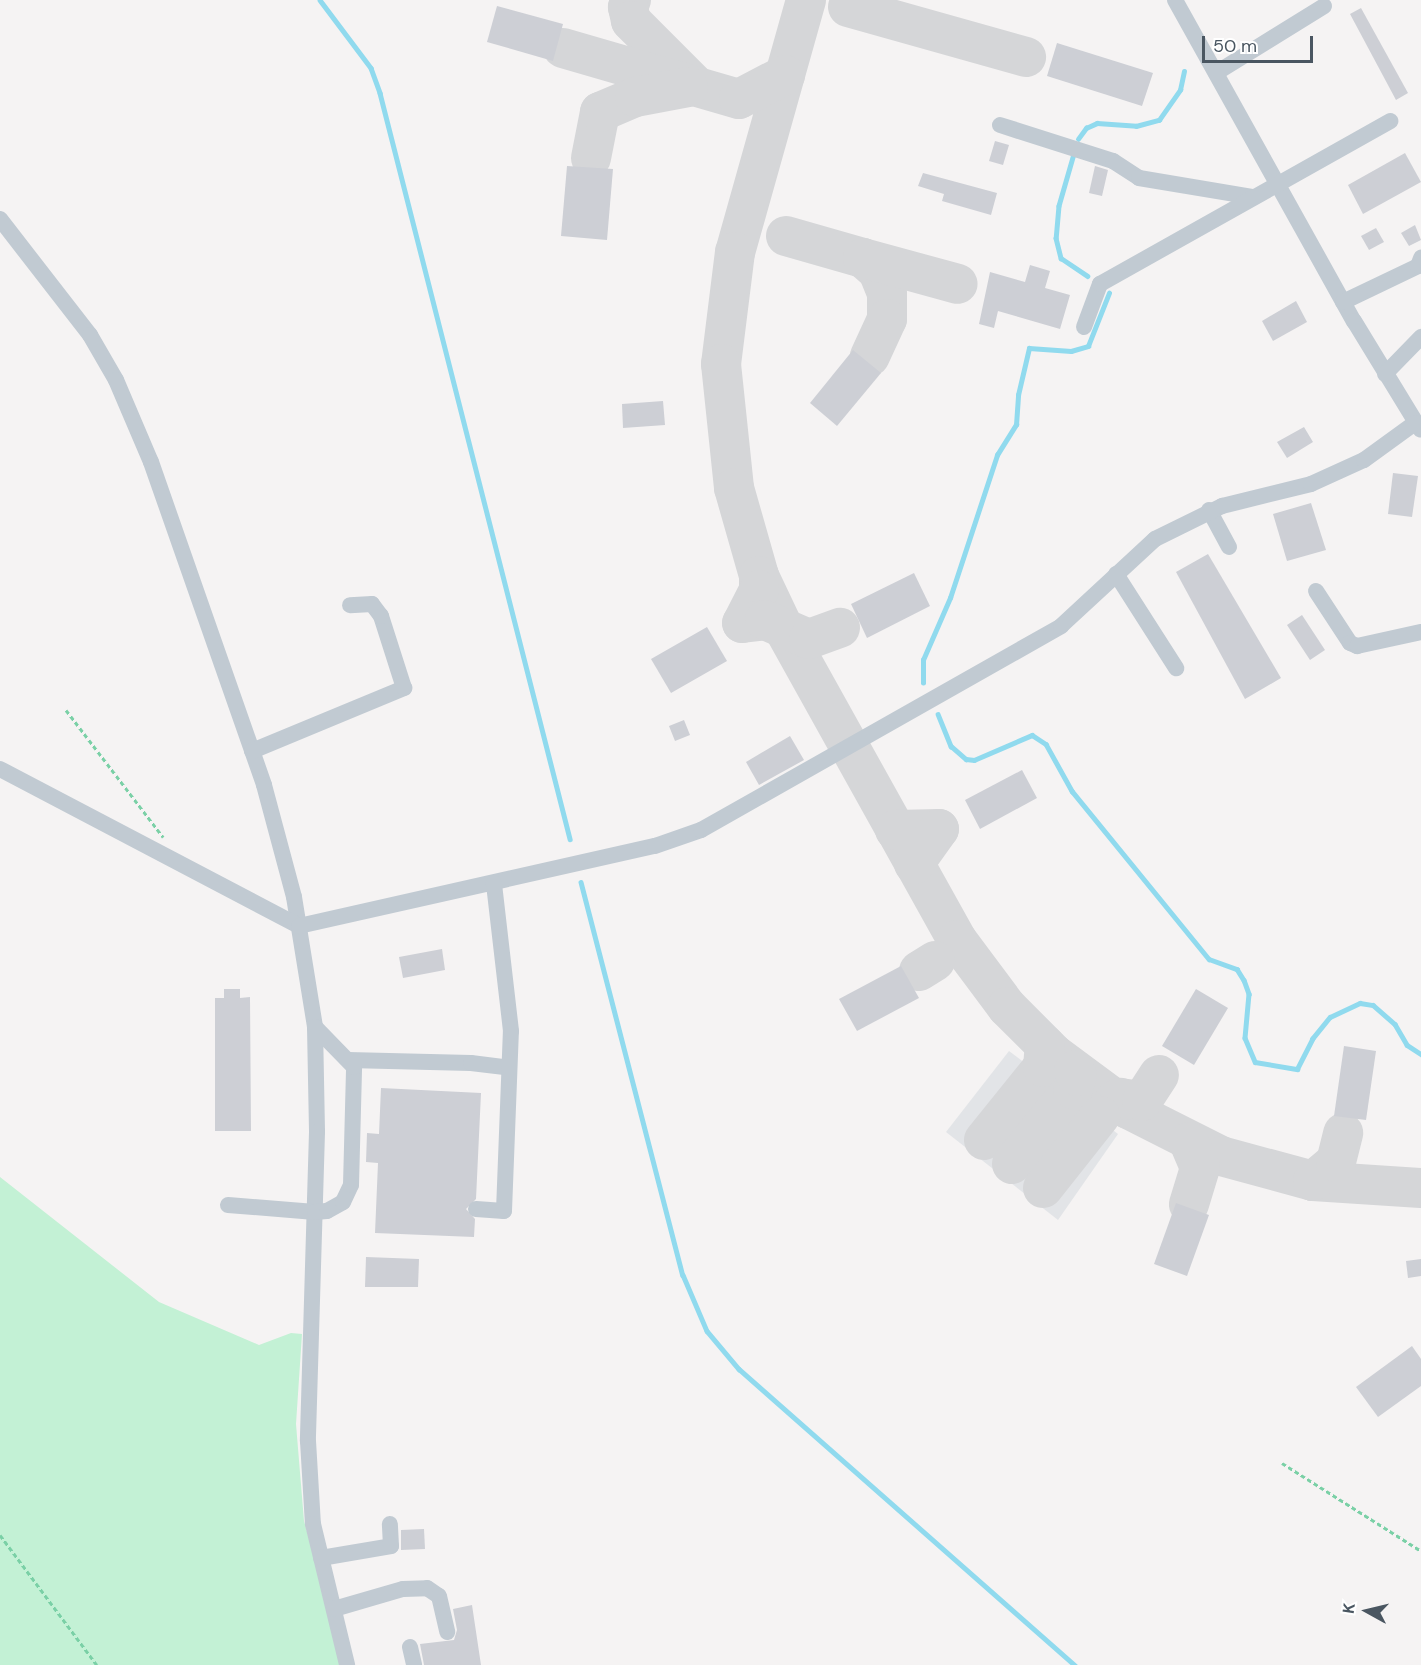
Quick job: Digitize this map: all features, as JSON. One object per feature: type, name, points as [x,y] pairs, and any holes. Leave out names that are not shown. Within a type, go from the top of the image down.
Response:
[{"type":"lane","points":[[0,769],[180,860],[299,926],[656,846],[701,830],[1061,626],[1155,539],[1209,510],[1311,484],[1364,460],[1418,426],[1343,302],[1175,0]]},
{"type":"lane","points":[[1216,73],[1324,6]]},
{"type":"lane","points":[[1084,327],[1100,284],[1390,121]]},
{"type":"lane","points":[[1000,125],[1113,161],[1139,178],[1253,196]]},
{"type":"lane","points":[[0,219],[90,335],[116,380],[151,462],[252,751],[299,926],[315,1027],[315,1212],[308,1441],[313,1524],[347,1665]]},
{"type":"lane","points":[[1343,302],[1418,266],[1421,258]]},
{"type":"lane","points":[[1385,374],[1421,337]]},
{"type":"lane","points":[[1209,510],[1229,547]]},
{"type":"lane","points":[[1116,574],[1176,668]]},
{"type":"lane","points":[[1316,591],[1350,643],[1357,646],[1421,632]]},
{"type":"lane","points":[[252,751],[404,688],[381,616],[372,604],[350,605]]},
{"type":"lane","points":[[476,1209],[504,1211],[511,1031],[494,883]]},
{"type":"lane","points":[[228,1204],[315,1212],[327,1211],[343,1202],[351,1185],[355,1114],[354,1067],[315,1027]]},
{"type":"lane","points":[[348,1060],[471,1063],[509,1068]]},
{"type":"lane","points":[[321,1558],[391,1546],[390,1524]]},
{"type":"lane","points":[[334,1610],[403,1589],[427,1588],[440,1596],[447,1632]]},
{"type":"lane","points":[[410,1647],[414,1665]]},
{"type":"path","points":[[66,710],[180,860]]},
{"type":"path","points":[[1282,1463],[1421,1551]]},
{"type":"path","points":[[0,1535],[97,1665]]},
{"type":"shaded area","points":[[1009,1051],[1118,1134],[1058,1220],[946,1132]]},
{"type":"green space","points":[[0,1177],[159,1302],[259,1345],[291,1333],[302,1334],[296,1424],[304,1521],[345,1665],[0,1665]]},
{"type":"building","points":[[497,6],[563,24],[553,61],[487,42]]},
{"type":"building","points":[[1361,8],[1408,93],[1396,100],[1350,14]]},
{"type":"building","points":[[1057,43],[1153,73],[1142,106],[1047,76]]},
{"type":"building","points":[[995,141],[1009,145],[1003,165],[989,161]]},
{"type":"building","points":[[1405,153],[1421,182],[1363,214],[1348,185]]},
{"type":"building","points":[[567,166],[613,169],[607,240],[561,236]]},
{"type":"building","points":[[1095,166],[1108,170],[1102,196],[1089,193]]},
{"type":"building","points":[[923,173],[997,193],[991,215],[942,201],[944,194],[918,186]]},
{"type":"building","points":[[1415,225],[1421,240],[1409,246],[1401,233]]},
{"type":"building","points":[[1376,228],[1384,242],[1369,250],[1361,236]]},
{"type":"building","points":[[1030,265],[1050,271],[1045,288],[1070,295],[1060,329],[998,311],[994,328],[979,324],[990,272],[1025,282]]},
{"type":"building","points":[[1296,301],[1307,322],[1273,341],[1262,321]]},
{"type":"building","points":[[853,350],[881,373],[837,426],[810,403]]},
{"type":"building","points":[[663,401],[665,425],[623,428],[622,404]]},
{"type":"building","points":[[1304,427],[1313,442],[1287,458],[1277,442]]},
{"type":"building","points":[[1393,473],[1418,476],[1412,517],[1388,514]]},
{"type":"building","points":[[1311,503],[1326,550],[1287,561],[1273,514]]},
{"type":"building","points":[[1208,554],[1281,678],[1245,699],[1176,572]]},
{"type":"building","points":[[914,573],[930,606],[867,638],[851,604]]},
{"type":"building","points":[[1302,615],[1325,650],[1310,660],[1287,625]]},
{"type":"building","points":[[707,627],[727,661],[671,693],[651,659]]},
{"type":"building","points":[[684,720],[690,735],[675,741],[669,726]]},
{"type":"building","points":[[790,736],[804,760],[759,785],[746,762]]},
{"type":"building","points":[[1022,770],[1037,798],[980,829],[965,800]]},
{"type":"building","points":[[442,949],[445,970],[403,978],[399,957]]},
{"type":"building","points":[[901,966],[919,998],[857,1031],[839,999]]},
{"type":"building","points":[[224,989],[240,989],[240,998],[250,997],[251,1131],[215,1131],[215,998],[224,998]]},
{"type":"building","points":[[1196,989],[1228,1008],[1194,1065],[1162,1046]]},
{"type":"building","points":[[1344,1046],[1376,1051],[1366,1120],[1334,1116]]},
{"type":"building","points":[[381,1088],[481,1093],[476,1199],[466,1209],[475,1219],[474,1237],[375,1233],[378,1163],[366,1162],[367,1133],[379,1134]]},
{"type":"building","points":[[1176,1203],[1209,1215],[1187,1276],[1154,1264]]},
{"type":"building","points":[[366,1257],[419,1259],[418,1287],[365,1287]]},
{"type":"building","points":[[1421,1259],[1421,1276],[1408,1278],[1406,1261]]},
{"type":"building","points":[[1412,1346],[1421,1359],[1421,1386],[1378,1417],[1356,1387]]},
{"type":"building","points":[[424,1529],[425,1549],[401,1550],[401,1530]]},
{"type":"building","points":[[472,1605],[481,1665],[424,1665],[420,1644],[454,1640],[457,1630],[453,1609]]},
{"type":"waterway","points":[[320,0],[371,68],[380,93],[570,839]]},
{"type":"waterway","points":[[1078,139],[1086,128],[1097,123],[1136,126],[1159,120],[1180,90],[1184,71]]},
{"type":"waterway","points":[[1074,154],[1059,206],[1056,238],[1061,258],[1088,276]]},
{"type":"waterway","points":[[923,683],[923,660],[950,598],[997,455],[1016,425],[1018,395],[1029,348],[1071,351],[1088,346],[1109,293]]},
{"type":"waterway","points":[[938,714],[951,746],[966,759],[974,760],[1032,735],[1046,744],[1072,791],[1209,959],[1237,969],[1249,994],[1245,1038],[1255,1062],[1297,1069],[1312,1039],[1330,1017],[1360,1003],[1373,1005],[1395,1024],[1407,1045],[1421,1054]]},
{"type":"waterway","points":[[581,882],[683,1275],[707,1331],[739,1369],[1075,1665]]},
{"type":"taxiway","points":[[631,0],[628,7],[631,21],[694,84]]},
{"type":"taxiway","points":[[806,0],[735,252],[721,364],[734,488],[759,576],[785,631],[957,940],[1007,1007],[1054,1054],[1128,1109],[1221,1156],[1313,1181],[1421,1188]]},
{"type":"taxiway","points":[[848,7],[1026,57]]},
{"type":"taxiway","points":[[563,48],[739,99],[785,75]]},
{"type":"taxiway","points":[[591,158],[600,112],[635,97],[688,87]]},
{"type":"taxiway","points":[[786,236],[863,258],[878,271],[887,293],[887,319],[870,356]]},
{"type":"taxiway","points":[[863,258],[958,284]]},
{"type":"taxiway","points":[[759,576],[759,590],[742,623],[765,620],[809,639],[840,628]]},
{"type":"taxiway","points":[[895,830],[939,829],[914,864]]},
{"type":"taxiway","points":[[919,971],[935,961]]},
{"type":"taxiway","points":[[984,1140],[1043,1067],[1045,1045]]},
{"type":"taxiway","points":[[1012,1164],[1073,1089],[1077,1076],[1074,1071]]},
{"type":"taxiway","points":[[1114,1101],[1120,1098],[1142,1101],[1159,1075]]},
{"type":"taxiway","points":[[1043,1188],[1100,1116]]},
{"type":"taxiway","points":[[1313,1181],[1336,1162],[1343,1133]]},
{"type":"taxiway","points":[[1189,1142],[1200,1168],[1189,1204]]}]
